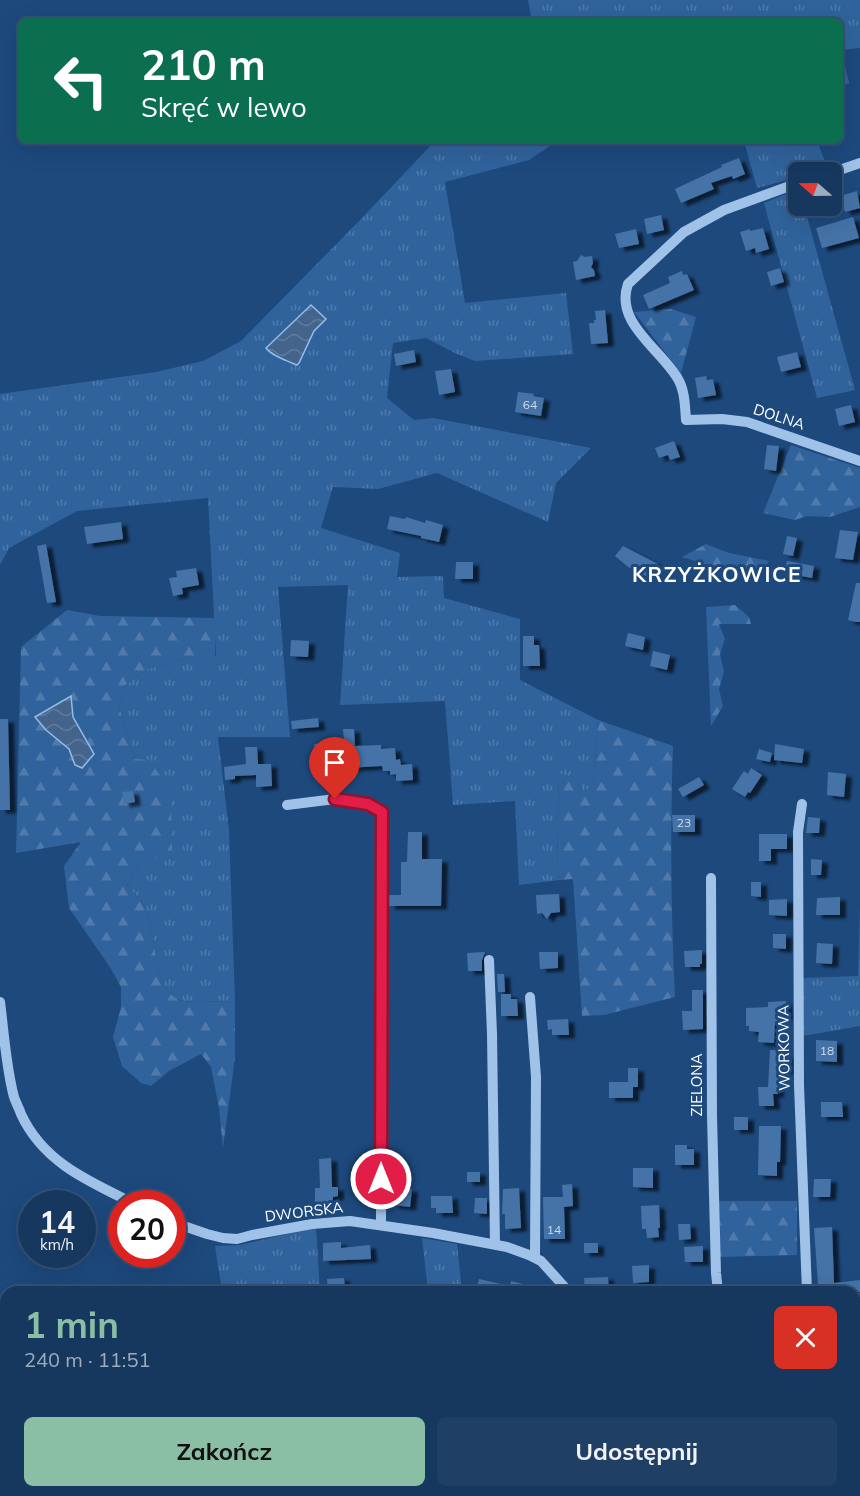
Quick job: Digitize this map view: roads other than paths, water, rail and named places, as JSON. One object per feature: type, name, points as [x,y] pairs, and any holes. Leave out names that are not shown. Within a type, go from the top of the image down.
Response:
[{"type":"street","points":[[842,169],[860,163]]},
{"type":"street","name":"DOLNA","points":[[788,187],[724,210],[684,232],[628,284],[625,300],[627,310],[640,333],[680,381],[686,420],[722,419],[747,422],[860,461]]},
{"type":"street","points":[[287,805],[335,799],[368,804],[382,812],[381,1225]]},
{"type":"street","name":"WORKOWA","points":[[802,804],[798,832],[799,1084],[807,1286]]},
{"type":"street","name":"ZIELONA","points":[[711,878],[712,1116],[717,1286]]},
{"type":"street","points":[[489,960],[495,1245]]},
{"type":"street","points":[[530,997],[536,1077],[535,1258]]},
{"type":"street","points":[[0,1002],[14,1098],[25,1123],[40,1145],[60,1163],[108,1190]]},
{"type":"street","name":"DWORSKA","points":[[186,1227],[207,1234],[237,1239],[312,1224],[350,1221],[381,1225],[507,1247],[542,1261],[564,1286]]},
{"type":"water","points":[[311,305],[326,319],[314,331],[299,363],[297,365],[289,362],[269,351],[266,348]]},
{"type":"water","points":[[71,696],[73,717],[94,754],[82,768],[75,765],[69,749],[46,730],[35,717]]},
{"type":"district","name":"KRZYŻKOWICE","points":[[717,575]]}]
